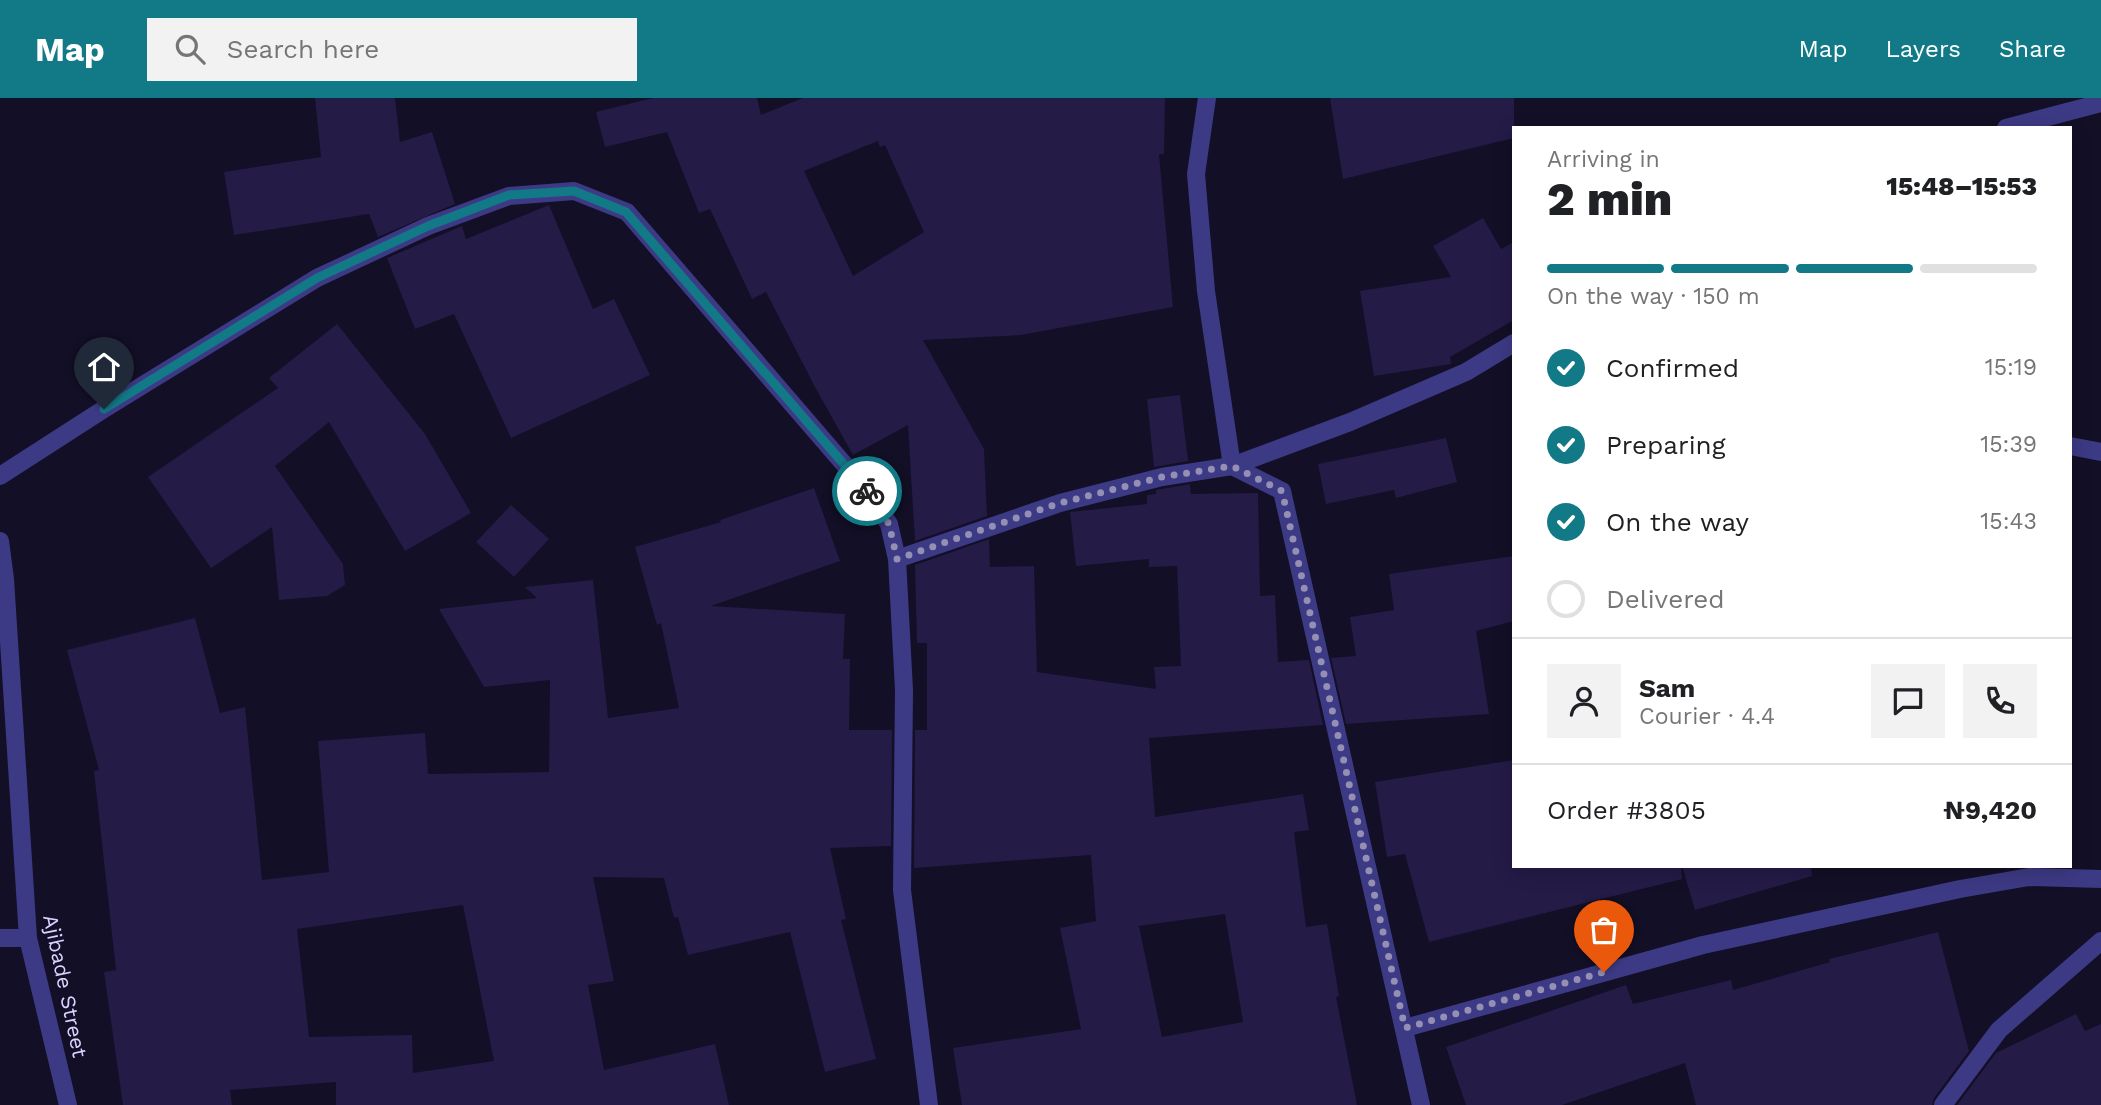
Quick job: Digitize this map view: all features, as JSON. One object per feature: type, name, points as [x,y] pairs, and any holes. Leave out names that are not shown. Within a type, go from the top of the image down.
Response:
[{"type":"street","points":[[1207,98],[1196,174],[1206,290],[1232,466]]},
{"type":"street","points":[[2014,126],[2101,103]]},
{"type":"street","points":[[0,476],[317,278],[428,226],[509,195],[574,191],[626,212],[862,485],[889,524],[897,559],[904,690],[902,890],[929,1105]]},
{"type":"street","points":[[897,559],[1060,503],[1162,477],[1232,466],[1350,422],[1466,372],[1512,344]]},
{"type":"street","points":[[2072,446],[2101,452]]},
{"type":"street","points":[[1232,466],[1282,491],[1421,1105]]},
{"type":"street","name":"Ajibade Street","points":[[0,541],[28,938],[68,1105]]},
{"type":"street","points":[[1405,1028],[1703,945],[1960,889],[2029,877],[2101,879]]},
{"type":"street","points":[[0,938],[28,938]]},
{"type":"street","points":[[1943,1105],[1999,1030],[2101,941]]},
{"type":"building","points":[[315,98],[395,98],[400,142],[432,132],[455,204],[378,237],[369,214],[234,235],[224,172],[321,157]]},
{"type":"building","points":[[653,98],[757,98],[761,115],[803,98],[1165,98],[1164,154],[1159,154],[1173,307],[1021,335],[923,340],[984,449],[987,516],[915,541],[908,425],[853,455],[766,292],[752,299],[710,209],[699,213],[667,132],[605,147],[596,112]],"holes":[[[878,141],[880,147],[885,145],[924,232],[853,276],[804,171]]]},
{"type":"building","points":[[1330,98],[1514,98],[1512,138],[1343,179]]},
{"type":"building","points":[[549,205],[593,309],[614,299],[650,375],[511,438],[454,314],[415,329],[387,258],[462,226],[466,239]]},
{"type":"building","points":[[1483,218],[1501,249],[1512,243],[1512,321],[1450,357],[1451,364],[1374,376],[1360,291],[1451,277],[1433,246]]},
{"type":"building","points":[[337,324],[425,434],[471,513],[405,551],[329,422],[275,466],[343,564],[345,585],[327,596],[279,600],[272,527],[211,568],[148,477],[278,388],[269,378]]},
{"type":"building","points":[[1180,395],[1188,461],[1154,467],[1147,399]]},
{"type":"building","points":[[1446,438],[1457,482],[1396,498],[1394,490],[1326,504],[1318,464]]},
{"type":"building","points":[[1190,484],[1191,494],[1258,493],[1260,596],[1275,595],[1278,662],[1309,660],[1323,725],[1149,738],[1155,817],[1303,794],[1309,830],[1294,832],[1306,927],[1327,924],[1339,996],[1336,997],[1357,1105],[962,1105],[953,1048],[1081,1029],[1060,928],[1096,921],[1091,855],[914,868],[915,730],[927,730],[927,643],[917,643],[915,565],[989,539],[990,567],[1034,566],[1037,672],[1156,689],[1154,667],[1181,666],[1177,566],[1149,567],[1149,559],[1076,566],[1070,512],[1147,504],[1147,495],[1156,494],[1156,490]],"holes":[[[1225,914],[1243,1022],[1162,1037],[1139,926]]]},
{"type":"building","points":[[814,488],[840,561],[711,606],[845,614],[843,659],[850,659],[849,730],[892,730],[891,846],[830,848],[846,919],[841,920],[876,1059],[825,1072],[790,932],[688,955],[678,917],[674,918],[664,878],[593,877],[614,981],[588,985],[604,1070],[715,1044],[729,1105],[336,1105],[336,1082],[230,1090],[232,1105],[123,1105],[104,972],[116,970],[94,771],[99,770],[67,650],[195,618],[220,713],[245,707],[262,880],[329,872],[318,741],[425,733],[428,774],[549,772],[550,680],[484,687],[439,609],[537,598],[525,587],[593,580],[608,718],[679,708],[661,623],[657,625],[635,547],[721,522],[720,520]],"holes":[[[463,905],[494,1061],[413,1073],[412,1035],[309,1037],[297,929]]]},
{"type":"building","points":[[511,505],[549,539],[514,577],[476,542]]},
{"type":"building","points":[[1512,556],[1512,622],[1476,631],[1489,714],[1346,724],[1331,658],[1356,656],[1350,617],[1394,610],[1389,574]]},
{"type":"building","points":[[1512,760],[1512,868],[1681,868],[1682,879],[1429,942],[1405,854],[1387,857],[1375,782]]},
{"type":"building","points":[[1683,868],[1811,868],[1812,876],[1695,910]]},
{"type":"building","points":[[1938,932],[1969,1051],[1934,1098],[1932,1105],[1696,1105],[1685,1063],[1562,1105],[1466,1105],[1446,1047],[1626,985],[1633,1004],[1731,980],[1733,990],[1830,962],[1829,959]]},
{"type":"building","points":[[2076,1014],[2085,1031],[2101,1024],[2101,1105],[1957,1105],[1996,1053]]},
{"type":"way so far","points":[[867,491],[889,524],[897,559],[1060,503],[1162,477],[1232,466],[1282,491],[1405,1028],[1604,972]]},
{"type":"route","points":[[104,409],[317,278],[428,226],[509,195],[574,191],[626,212],[867,491]]}]
